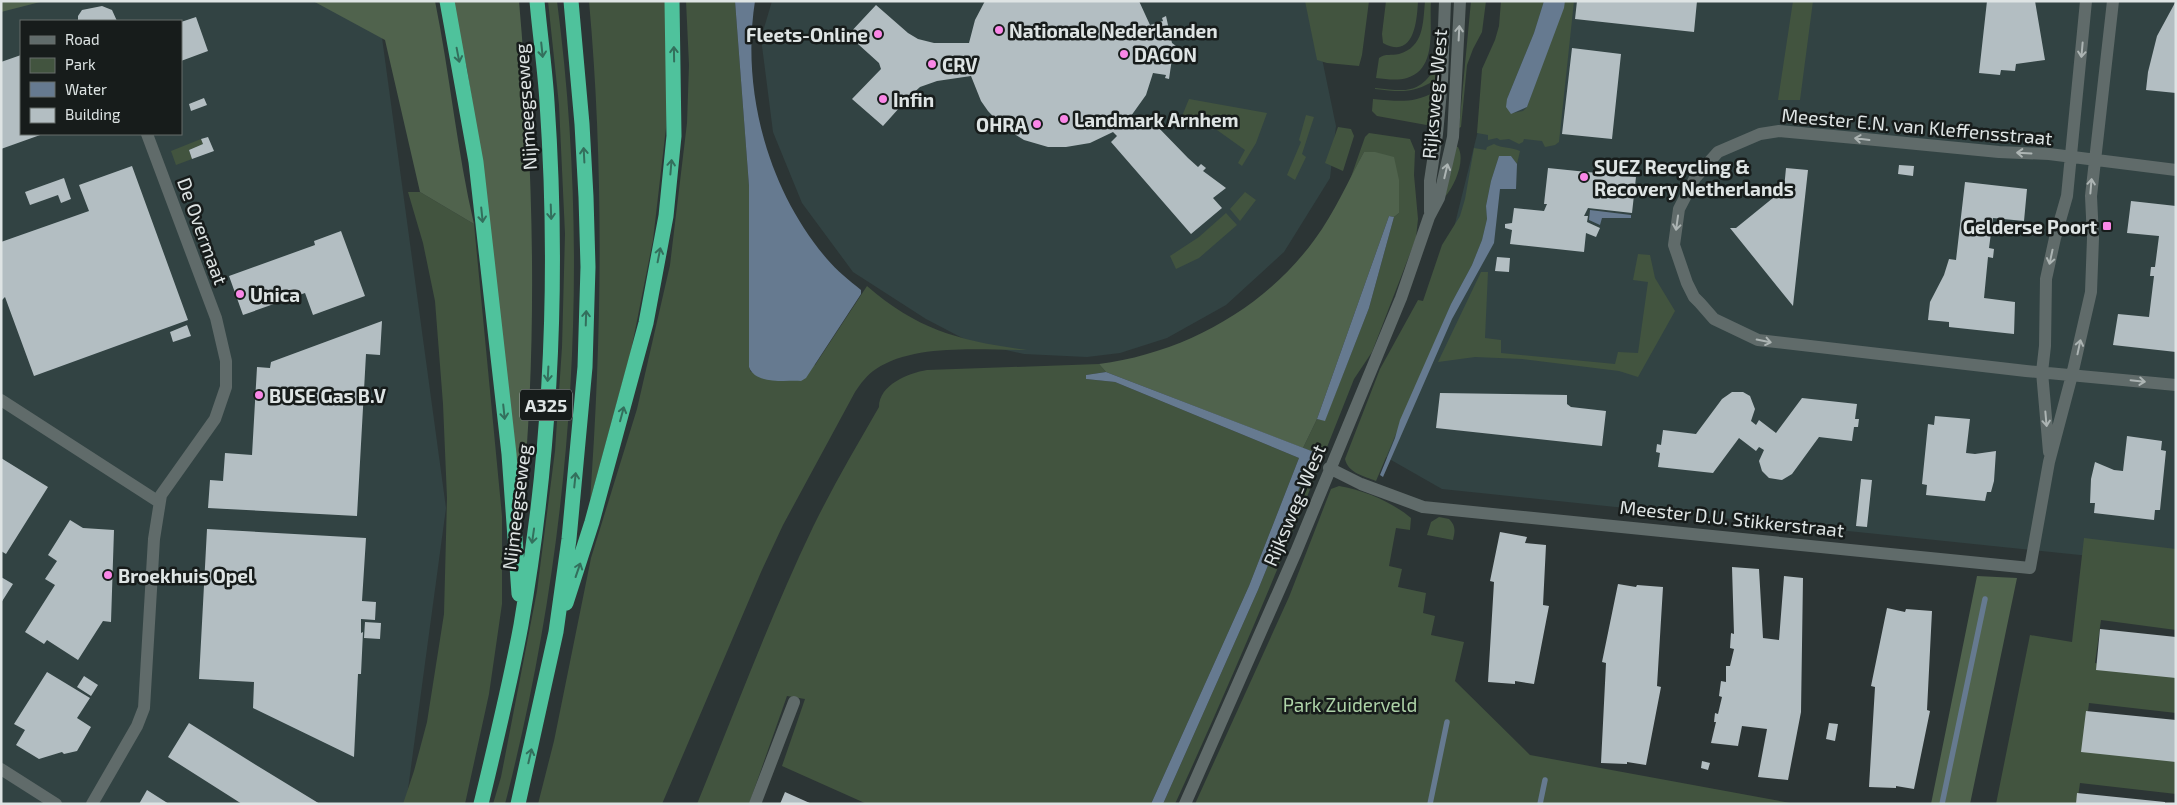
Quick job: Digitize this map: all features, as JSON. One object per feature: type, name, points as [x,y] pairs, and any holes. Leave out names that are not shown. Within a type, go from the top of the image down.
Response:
[{"type":"highway","name":"A325","points":[[447,1],[476,162],[508,454],[521,625]]},
{"type":"highway","name":"Nijmeegseweg","points":[[481,804],[521,625],[543,452],[550,330],[552,229],[547,102],[537,1]]},
{"type":"highway","name":"A325","points":[[518,804],[556,632],[569,539],[585,367],[588,267],[582,124],[571,1]]},
{"type":"highway","name":"A325","points":[[556,632],[583,554],[646,323],[666,216],[674,136],[672,1]]},
{"type":"street","name":"Rijksweg-West","points":[[1430,217],[1430,181],[1438,134],[1445,1]]},
{"type":"street","name":"Rijksweg-West","points":[[1184,804],[1292,560],[1401,298],[1430,217],[1439,198],[1453,137],[1460,1]]},
{"type":"street","name":"Meester D.U. Stikkerstraat","points":[[2050,462],[2042,372],[2045,346],[2046,279],[2067,196],[2086,1]]},
{"type":"street","name":"Meester D.U. Stikkerstraat","points":[[1329,468],[1361,484],[1423,507],[2030,568],[2050,462],[2091,292],[2093,238],[2091,196],[2113,1]]},
{"type":"street","name":"Meester E.N. van Kleffensstraat","points":[[2176,170],[2049,154],[1999,152],[1788,132],[1760,134],[1718,152],[1695,178],[1679,209],[1674,245],[1687,283],[1694,297],[1714,319],[1735,331],[1758,340],[2176,385]]},
{"type":"street","name":"De Overmaat","points":[[92,804],[137,726],[144,708],[154,539],[161,495],[215,419],[226,387],[226,361],[216,318],[147,135]]},
{"type":"street","points":[[1,400],[159,502]]},
{"type":"street","points":[[756,804],[794,702]]},
{"type":"street","points":[[1,769],[56,804]]},
{"type":"shaded area","points":[[1,1],[377,1],[446,508],[406,804],[1,804]]},
{"type":"shaded area","points":[[772,1],[1310,1],[1336,126],[1330,178],[1284,252],[1226,305],[1167,338],[1120,353],[1087,357],[1024,354],[970,342],[926,319],[853,272],[802,203],[773,132],[761,38]]},
{"type":"shaded area","name":"Gelderse Poort","points":[[1510,1],[2176,1],[2176,565],[1442,489],[1363,444],[1426,341]]},
{"type":"green space","points":[[1,1],[44,1],[1,12]]},
{"type":"green space","points":[[313,1],[435,1],[474,224],[420,192],[385,40]]},
{"type":"green space","points":[[452,1],[519,1],[528,130],[532,260],[530,389],[521,518],[476,127],[467,69]]},
{"type":"green space","points":[[548,1],[557,1],[568,101],[573,203],[574,304],[569,405],[560,506],[546,606],[528,706],[505,804],[493,804],[501,777],[537,591],[555,451],[562,347],[565,234],[559,105]]},
{"type":"green space","points":[[589,1],[666,1],[668,75],[666,128],[653,240],[631,351],[590,501],[597,376],[600,251],[597,126]]},
{"type":"green space","points":[[686,1],[735,1],[749,186],[749,367],[751,372],[815,365],[867,286],[905,314],[942,332],[981,343],[1027,350],[969,349],[909,355],[892,361],[870,374],[855,392],[783,525],[662,804],[538,804],[554,741],[591,558],[637,409],[670,265],[687,123],[689,65]]},
{"type":"green space","points":[[1305,1],[1369,1],[1359,66],[1327,63],[1317,60]]},
{"type":"green space","points":[[1386,1],[1418,1],[1415,28],[1412,36],[1401,46],[1393,47],[1383,43],[1382,34]]},
{"type":"green space","points":[[1425,1],[1431,1],[1431,34],[1428,56],[1424,66],[1417,73],[1403,79],[1376,78],[1379,58],[1407,51],[1418,40],[1421,33]]},
{"type":"green space","points":[[1471,1],[1486,1],[1482,32],[1467,65],[1461,127],[1459,128]]},
{"type":"green space","points":[[1501,1],[1544,1],[1534,33],[1507,99],[1513,113],[1523,111],[1527,107],[1565,1],[1574,1],[1559,142],[1555,145],[1545,147],[1542,141],[1524,139],[1519,144],[1509,139],[1500,140],[1497,138],[1488,140],[1488,135],[1477,133],[1482,69],[1499,26]]},
{"type":"green space","points":[[1793,1],[1813,1],[1800,100],[1778,100]]},
{"type":"green space","points":[[1436,67],[1437,79],[1414,90],[1400,91],[1375,89],[1403,90],[1417,87],[1423,83]]},
{"type":"green space","points":[[1435,92],[1432,126],[1377,116],[1372,111],[1373,99],[1412,100]]},
{"type":"green space","points":[[1189,99],[1267,113],[1256,143],[1242,166],[1238,163],[1245,150],[1196,115],[1187,127],[1180,121]]},
{"type":"green space","points":[[1306,115],[1314,117],[1302,154],[1306,157],[1295,180],[1287,175],[1301,142],[1299,140]]},
{"type":"green space","points":[[1338,127],[1351,129],[1354,136],[1343,171],[1325,163]]},
{"type":"green space","points":[[1369,133],[1410,139],[1415,151],[1414,175],[1418,219],[1416,238],[1372,352],[1354,379],[1268,593],[1199,751],[1175,804],[1163,804],[1258,590],[1314,452],[1303,448],[1317,419],[1325,420],[1369,308],[1394,217],[1399,213],[1364,152],[1351,177],[1365,137]]},
{"type":"green space","points":[[201,139],[203,144],[189,150],[192,159],[176,165],[171,151]]},
{"type":"green space","points":[[1494,144],[1520,151],[1517,164],[1511,156],[1499,156],[1491,181],[1486,206],[1487,219],[1482,240],[1472,265],[1451,304],[1376,481],[1362,476],[1349,468],[1345,459],[1380,369],[1418,300],[1423,301],[1442,245],[1460,216],[1474,148],[1486,150],[1487,147]]},
{"type":"green space","points":[[1455,146],[1458,147],[1460,153],[1460,166],[1452,187],[1445,197]]},
{"type":"green space","points":[[1364,152],[1375,152],[1394,157],[1399,180],[1399,213],[1394,217],[1389,216],[1317,419],[1303,448],[1106,372],[1099,364],[1162,350],[1192,338],[1247,306],[1272,286],[1295,264],[1322,229]]},
{"type":"green space","points":[[408,192],[420,192],[474,224],[502,516],[502,604],[489,694],[465,804],[403,804],[427,722],[444,614],[447,498],[443,404],[435,301],[423,243]]},
{"type":"green space","points":[[1245,192],[1256,200],[1240,221],[1230,209]]},
{"type":"green space","points":[[1226,213],[1237,225],[1199,258],[1176,269],[1170,256],[1199,237]]},
{"type":"green space","points":[[1638,254],[1650,255],[1655,278],[1675,311],[1638,377],[1619,371],[1522,359],[1475,357],[1438,362],[1481,272],[1488,272],[1485,338],[1501,340],[1501,353],[1615,364],[1618,352],[1638,353],[1648,282],[1633,280]]},
{"type":"green space","points":[[1099,364],[1106,372],[1086,375],[1086,379],[1115,382],[1299,458],[1249,586],[1151,804],[867,804],[782,766],[805,699],[787,696],[749,804],[697,804],[797,561],[813,527],[879,407],[880,399],[889,386],[903,377],[927,370]]},
{"type":"green space","name":"Park Zuiderveld","points":[[1339,486],[1358,490],[1377,498],[1411,518],[1410,530],[1396,528],[1389,566],[1402,569],[1398,587],[1426,593],[1423,613],[1435,616],[1431,635],[1464,642],[1455,681],[1530,755],[1796,804],[1195,804],[1289,597],[1331,489]]},
{"type":"green space","points":[[1439,517],[1449,519],[1453,524],[1453,540],[1427,535],[1431,522]]},
{"type":"green space","points":[[2084,538],[2176,549],[2176,630],[2101,620],[2095,663],[2176,675],[2176,713],[2089,703],[2084,743],[2176,754],[2176,794],[2080,783],[2077,804],[1996,804],[2030,635],[2072,642]]},
{"type":"green space","points":[[1977,576],[2017,578],[1970,804],[1931,804]]},
{"type":"water","points":[[735,1],[755,1],[752,35],[752,70],[756,104],[764,138],[775,171],[789,202],[806,232],[831,263],[861,290],[861,294],[806,378],[801,381],[764,379],[753,373],[749,367],[749,186]]},
{"type":"water","points":[[1544,1],[1565,1],[1564,8],[1527,107],[1511,114],[1506,107],[1507,99],[1534,33]]},
{"type":"water","points":[[1499,156],[1511,156],[1517,164],[1516,189],[1500,189],[1494,243],[1452,319],[1383,477],[1380,475],[1400,420],[1451,304],[1472,265],[1482,240],[1487,219],[1486,206],[1491,181]]},
{"type":"water","points":[[1590,210],[1631,215],[1631,218],[1602,218],[1600,225],[1589,220]]},
{"type":"water","points":[[1389,216],[1394,217],[1369,308],[1325,421],[1317,419]]},
{"type":"water","points":[[1106,372],[1314,452],[1258,590],[1163,804],[1151,804],[1249,586],[1299,458],[1115,382],[1086,379],[1086,375]]},
{"type":"building","name":"Landmark Arnhem","points":[[985,1],[1139,1],[1150,25],[1163,21],[1162,18],[1166,16],[1172,43],[1176,46],[1173,52],[1169,79],[1165,78],[1166,75],[1153,73],[1146,95],[1131,116],[1135,121],[1141,115],[1152,127],[1155,124],[1188,158],[1198,167],[1201,164],[1206,168],[1203,171],[1226,188],[1213,198],[1222,208],[1191,234],[1111,142],[1117,136],[1113,132],[1090,143],[1066,147],[1048,147],[1024,140],[1003,127],[988,111],[981,101],[971,76],[937,81],[920,87],[883,126],[852,99],[881,69],[879,63],[848,35],[876,5],[908,33],[918,39],[934,43],[969,43],[975,20]]},
{"type":"building","points":[[1577,1],[1697,1],[1694,32],[1575,19]]},
{"type":"building","points":[[1987,1],[2035,1],[2045,60],[2016,64],[2015,71],[2001,70],[2000,75],[1979,73]]},
{"type":"building","points":[[2176,1],[2176,93],[2146,90],[2148,72],[2157,36]]},
{"type":"building","points":[[102,6],[112,10],[117,20],[78,20],[82,10]]},
{"type":"building","points":[[196,17],[208,51],[182,61],[182,22]]},
{"type":"building","points":[[1572,48],[1621,54],[1612,139],[1562,134]]},
{"type":"building","points":[[20,55],[20,135],[40,135],[1,149],[1,62]]},
{"type":"building","points":[[204,98],[207,105],[191,111],[189,104]]},
{"type":"building","points":[[208,137],[214,151],[192,159],[189,150],[203,144],[201,139]]},
{"type":"building","points":[[1899,165],[1914,166],[1913,176],[1898,174]]},
{"type":"building","points":[[132,166],[188,320],[34,376],[5,297],[1,301],[1,242],[89,211],[79,185]]},
{"type":"building","points":[[1548,168],[1636,177],[1632,213],[1588,208],[1584,216],[1588,216],[1587,222],[1600,228],[1596,237],[1586,233],[1584,252],[1510,244],[1512,230],[1505,228],[1505,224],[1512,223],[1514,208],[1544,211],[1547,204],[1544,204]]},
{"type":"building","points":[[1786,168],[1808,170],[1793,306],[1730,228],[1736,228],[1784,189]]},
{"type":"building","points":[[64,178],[71,199],[61,203],[58,195],[30,205],[25,192]]},
{"type":"building","points":[[1965,182],[2027,189],[2024,221],[1993,218],[1989,248],[1994,249],[1993,258],[1988,257],[1984,298],[2015,302],[2014,334],[1949,327],[1949,322],[1928,320],[1930,302],[1944,275],[1949,259],[1956,260]]},
{"type":"building","points":[[2131,201],[2176,206],[2176,352],[2113,345],[2118,314],[2149,317],[2154,276],[2150,276],[2151,267],[2155,267],[2159,236],[2127,233]]},
{"type":"building","points":[[341,231],[365,296],[313,315],[305,293],[243,315],[229,276],[315,245],[314,241]]},
{"type":"building","points":[[1497,257],[1510,258],[1509,272],[1495,271]]},
{"type":"building","points":[[382,321],[380,355],[366,354],[357,516],[208,508],[210,480],[223,481],[225,453],[252,455],[257,367],[270,368],[271,362]]},
{"type":"building","points":[[187,325],[191,336],[173,342],[170,332]]},
{"type":"building","points":[[1732,392],[1743,392],[1750,396],[1755,409],[1751,421],[1756,425],[1759,420],[1776,433],[1802,398],[1857,404],[1855,419],[1859,419],[1858,427],[1854,427],[1852,441],[1819,437],[1792,474],[1782,480],[1769,478],[1762,471],[1759,461],[1764,450],[1759,447],[1756,451],[1739,438],[1713,473],[1658,467],[1660,453],[1656,452],[1657,444],[1661,445],[1663,430],[1696,434],[1722,399]]},
{"type":"building","points":[[1440,393],[1567,395],[1567,404],[1571,407],[1606,411],[1602,446],[1436,428]]},
{"type":"building","points":[[1935,416],[1970,419],[1966,453],[1975,454],[1996,451],[1994,481],[1991,492],[1987,492],[1985,501],[1926,495],[1927,485],[1922,484],[1928,424],[1934,425]]},
{"type":"building","points":[[2127,436],[2162,441],[2161,450],[2166,451],[2160,510],[2155,510],[2154,520],[2094,513],[2095,503],[2090,503],[2091,479],[2095,462],[2114,470],[2123,471]]},
{"type":"building","points":[[1,458],[48,487],[6,554],[1,551]]},
{"type":"building","points":[[1861,479],[1872,480],[1867,527],[1856,526]]},
{"type":"building","points":[[70,520],[83,528],[114,530],[111,622],[103,621],[78,660],[47,640],[44,644],[25,632],[55,585],[45,579],[57,561],[48,555]]},
{"type":"building","points":[[207,529],[366,538],[362,601],[376,602],[375,620],[361,619],[361,633],[363,632],[361,674],[358,674],[354,757],[253,708],[254,682],[199,679]]},
{"type":"building","points":[[1500,532],[1527,537],[1525,543],[1546,545],[1543,605],[1549,606],[1534,684],[1515,681],[1515,684],[1488,682],[1494,582],[1490,581]]},
{"type":"building","points":[[1732,567],[1759,569],[1763,638],[1779,640],[1784,576],[1803,578],[1801,712],[1788,780],[1758,777],[1767,729],[1742,726],[1738,746],[1711,743],[1716,722],[1714,722],[1715,713],[1718,714],[1722,697],[1719,696],[1721,681],[1726,682],[1726,666],[1730,666],[1734,649],[1730,648],[1731,633],[1734,634]]},
{"type":"building","points":[[1,577],[13,584],[1,603]]},
{"type":"building","points":[[1618,584],[1636,587],[1637,585],[1663,587],[1657,686],[1661,687],[1646,765],[1627,762],[1627,764],[1601,763],[1606,663],[1602,662]]},
{"type":"building","points":[[1887,608],[1905,612],[1906,609],[1932,611],[1927,710],[1930,711],[1914,789],[1896,786],[1896,788],[1869,787],[1875,687],[1871,686]]},
{"type":"building","points":[[365,622],[381,623],[380,639],[364,638]]},
{"type":"building","points":[[2100,629],[2176,637],[2176,678],[2096,670]]},
{"type":"building","points":[[47,672],[90,698],[77,718],[91,727],[77,751],[64,754],[62,752],[39,759],[16,745],[25,730],[14,724]]},
{"type":"building","points":[[84,676],[98,685],[91,696],[77,687]]},
{"type":"building","points":[[2086,711],[2176,720],[2176,762],[2081,752]]},
{"type":"building","points":[[189,723],[320,804],[242,804],[168,757]]},
{"type":"building","points":[[1829,723],[1838,724],[1835,741],[1826,739]]},
{"type":"building","points":[[1702,761],[1710,763],[1708,770],[1701,768]]},
{"type":"building","points":[[147,790],[169,804],[139,804]]},
{"type":"building","points":[[785,792],[812,804],[780,804]]},
{"type":"building","points":[[2077,793],[2165,802],[2165,804],[2076,804]]},
{"type":"waterway","points":[[1942,804],[1985,599]]},
{"type":"waterway","points":[[1430,804],[1447,722]]},
{"type":"waterway","points":[[1540,804],[1545,780]]},
{"type":"place","name":"Nationale Nederlanden","points":[[999,30]]},
{"type":"place","name":"Fleets-Online","points":[[878,34]]},
{"type":"place","name":"DACON","points":[[1124,54]]},
{"type":"place","name":"CRV","points":[[932,64]]},
{"type":"place","name":"Infin","points":[[883,99]]},
{"type":"place","name":"Landmark Arnhem","points":[[1064,119]]},
{"type":"place","name":"OHRA","points":[[1037,124]]},
{"type":"place","name":"SUEZ Recycling & Recovery Netherlands","points":[[1584,177]]},
{"type":"place","name":"Gelderse Poort","points":[[2107,226]]},
{"type":"place","name":"Unica","points":[[240,294]]},
{"type":"place","name":"BUSE Gas B.V","points":[[259,395]]},
{"type":"place","name":"Broekhuis Opel","points":[[108,575]]}]
